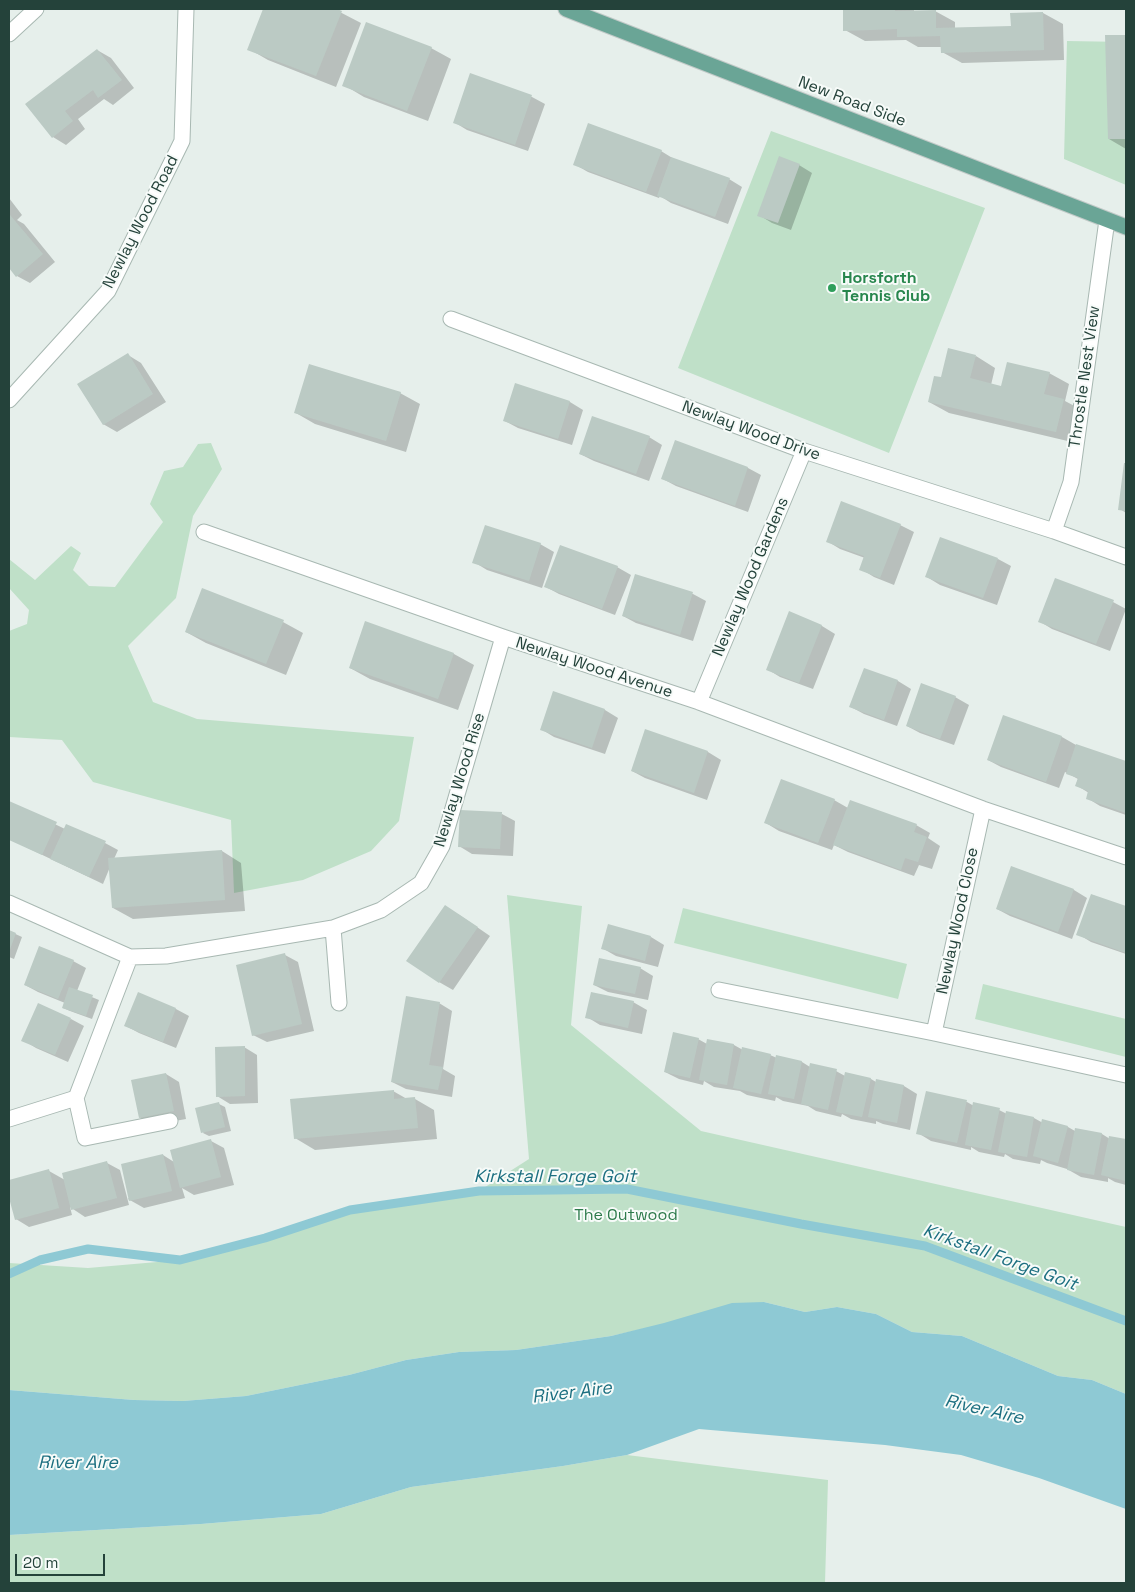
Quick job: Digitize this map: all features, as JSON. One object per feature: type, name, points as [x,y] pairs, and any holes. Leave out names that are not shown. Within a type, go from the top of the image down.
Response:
[{"type":"main road","name":"New Road Side","points":[[566,9],[1126,227]]},
{"type":"street","points":[[9,34],[36,9]]},
{"type":"street","name":"Newlay Wood Road","points":[[9,400],[108,291],[182,141],[186,9]]},
{"type":"street","name":"Throstle Nest View","points":[[1054,530],[1071,482],[1107,220]]},
{"type":"street","name":"Newlay Wood Drive","points":[[451,319],[804,451],[1054,530],[1126,557]]},
{"type":"street","name":"Newlay Wood Gardens","points":[[699,702],[804,451]]},
{"type":"street","name":"Newlay Wood Avenue","points":[[204,532],[503,637],[699,702],[983,809],[1126,857]]},
{"type":"street","name":"Newlay Wood Rise","points":[[9,903],[130,957],[166,956],[333,928],[381,910],[421,883],[442,846],[503,637]]},
{"type":"street","name":"Newlay Wood Close","points":[[934,1033],[983,809]]},
{"type":"street","points":[[333,928],[339,1003]]},
{"type":"street","points":[[130,957],[76,1098],[85,1138],[170,1121]]},
{"type":"street","points":[[719,990],[934,1033],[1126,1075]]},
{"type":"street","points":[[9,1119],[76,1098]]},
{"type":"green space","points":[[1067,41],[1126,42],[1126,185],[1064,159]]},
{"type":"green space","name":"Horsforth Tennis Club","points":[[771,131],[985,208],[889,453],[678,368]]},
{"type":"green space","points":[[211,443],[222,469],[193,516],[176,598],[128,646],[153,702],[197,719],[414,737],[399,821],[371,851],[303,880],[234,893],[231,820],[93,782],[62,740],[9,737],[9,631],[27,624],[29,610],[9,588],[9,559],[35,580],[71,546],[81,553],[73,570],[89,586],[115,587],[163,522],[150,504],[164,471],[183,467],[198,444]]},
{"type":"green space","name":"The Outwood","points":[[507,895],[582,906],[571,1025],[701,1131],[1126,1227],[1126,1394],[1092,1380],[1058,1376],[962,1336],[912,1332],[876,1314],[837,1307],[805,1312],[764,1302],[611,1336],[516,1350],[459,1352],[406,1360],[349,1375],[246,1396],[183,1401],[134,1400],[9,1390],[9,1263],[88,1268],[180,1260],[265,1238],[350,1210],[479,1191],[529,1159]]},
{"type":"green space","points":[[683,908],[907,964],[898,999],[674,943]]},
{"type":"green space","points":[[983,984],[1126,1019],[1126,1057],[975,1019]]},
{"type":"green space","points":[[627,1455],[828,1480],[825,1583],[9,1583],[9,1535],[201,1524],[321,1514],[411,1487],[563,1466]]},
{"type":"water","name":"River Aire","points":[[764,1302],[805,1312],[837,1307],[876,1314],[912,1332],[962,1336],[1058,1376],[1092,1380],[1126,1394],[1126,1509],[1039,1478],[961,1455],[885,1445],[699,1429],[627,1455],[563,1466],[411,1487],[321,1514],[201,1524],[9,1535],[9,1390],[134,1400],[183,1401],[246,1396],[349,1375],[406,1360],[459,1352],[516,1350],[611,1336],[732,1303]]},
{"type":"building","points":[[263,9],[337,9],[342,11],[316,76],[247,50]]},
{"type":"building","points":[[843,9],[936,10],[936,28],[1011,26],[1010,13],[1043,12],[1044,50],[941,53],[940,36],[897,37],[897,29],[843,31]]},
{"type":"building","points":[[366,22],[432,47],[407,111],[342,86]]},
{"type":"building","points":[[1105,35],[1126,35],[1126,139],[1108,139]]},
{"type":"building","points":[[97,49],[122,80],[98,98],[93,90],[65,111],[73,121],[52,138],[25,104]]},
{"type":"building","points":[[470,73],[532,95],[515,145],[453,123]]},
{"type":"building","points":[[588,123],[662,150],[646,192],[573,165]]},
{"type":"building","points":[[779,156],[800,164],[778,223],[757,216]]},
{"type":"building","points":[[671,157],[730,178],[715,217],[657,196]]},
{"type":"building","points":[[10,215],[43,254],[16,277],[9,268]]},
{"type":"building","points":[[948,348],[976,355],[970,378],[1001,386],[1007,362],[1050,372],[1044,394],[1064,399],[1056,432],[928,402],[934,376],[941,377]]},
{"type":"building","points":[[128,353],[153,394],[103,425],[77,384]]},
{"type":"building","points":[[309,364],[401,392],[386,441],[294,413]]},
{"type":"building","points":[[515,383],[570,401],[558,439],[503,421]]},
{"type":"building","points":[[592,416],[650,436],[636,474],[579,454]]},
{"type":"building","points":[[675,440],[748,467],[735,506],[661,479]]},
{"type":"building","points":[[1124,463],[1126,463],[1126,511],[1118,510]]},
{"type":"building","points":[[841,501],[901,524],[880,578],[859,570],[864,556],[826,542]]},
{"type":"building","points":[[485,525],[541,543],[529,581],[472,563]]},
{"type":"building","points":[[940,537],[998,558],[983,598],[925,577]]},
{"type":"building","points":[[560,545],[618,566],[602,609],[544,587]]},
{"type":"building","points":[[635,574],[693,592],[680,635],[622,616]]},
{"type":"building","points":[[1055,578],[1114,600],[1096,644],[1038,622]]},
{"type":"building","points":[[202,588],[284,620],[266,664],[185,632]]},
{"type":"building","points":[[789,611],[822,625],[799,683],[766,670]]},
{"type":"building","points":[[365,621],[454,653],[438,699],[349,668]]},
{"type":"building","points":[[864,668],[898,680],[884,720],[849,707]]},
{"type":"building","points":[[921,683],[956,696],[940,739],[906,726]]},
{"type":"building","points":[[553,691],[605,709],[592,748],[540,730]]},
{"type":"building","points":[[1003,715],[1062,736],[1046,782],[987,760]]},
{"type":"building","points":[[645,729],[708,751],[694,793],[631,771]]},
{"type":"building","points":[[1076,744],[1126,761],[1126,813],[1086,799],[1088,791],[1075,786],[1078,778],[1066,774]]},
{"type":"building","points":[[781,779],[835,799],[818,843],[764,823]]},
{"type":"building","points":[[850,800],[917,824],[914,832],[927,837],[918,862],[905,858],[901,870],[833,845]]},
{"type":"building","points":[[9,801],[57,822],[42,855],[9,840]]},
{"type":"building","points":[[460,810],[502,812],[500,849],[458,847]]},
{"type":"building","points":[[66,824],[106,841],[89,877],[50,859]]},
{"type":"building","points":[[222,850],[225,900],[112,908],[108,858]]},
{"type":"building","points":[[1011,866],[1074,889],[1058,932],[996,909]]},
{"type":"building","points":[[1091,894],[1126,906],[1126,953],[1076,935]]},
{"type":"building","points":[[445,905],[478,927],[439,983],[406,961]]},
{"type":"building","points":[[608,924],[651,936],[645,961],[601,949]]},
{"type":"building","points":[[9,930],[16,933],[9,952]]},
{"type":"building","points":[[39,946],[74,960],[58,999],[24,985]]},
{"type":"building","points":[[285,953],[302,1024],[252,1036],[236,965]]},
{"type":"building","points":[[599,958],[641,967],[635,994],[593,985]]},
{"type":"building","points":[[69,987],[93,995],[86,1016],[62,1008]]},
{"type":"building","points":[[138,992],[176,1008],[163,1042],[124,1026]]},
{"type":"building","points":[[591,992],[634,1001],[628,1028],[585,1018]]},
{"type":"building","points":[[406,996],[440,1002],[429,1065],[443,1067],[438,1090],[391,1082]]},
{"type":"building","points":[[38,1003],[71,1018],[55,1055],[21,1041]]},
{"type":"building","points":[[673,1032],[699,1038],[690,1078],[664,1072]]},
{"type":"building","points":[[707,1039],[734,1044],[727,1085],[699,1080]]},
{"type":"building","points":[[245,1046],[245,1096],[216,1097],[215,1047]]},
{"type":"building","points":[[742,1047],[771,1054],[761,1094],[733,1088]]},
{"type":"building","points":[[776,1055],[802,1061],[794,1099],[768,1094]]},
{"type":"building","points":[[810,1063],[837,1069],[828,1110],[801,1104]]},
{"type":"building","points":[[845,1072],[871,1078],[862,1117],[836,1112]]},
{"type":"building","points":[[166,1073],[174,1111],[139,1118],[131,1080]]},
{"type":"building","points":[[876,1079],[904,1085],[897,1123],[868,1117]]},
{"type":"building","points":[[394,1090],[394,1099],[415,1097],[418,1128],[294,1139],[290,1099]]},
{"type":"building","points":[[926,1091],[967,1100],[957,1143],[916,1134]]},
{"type":"building","points":[[219,1102],[225,1127],[201,1133],[195,1108]]},
{"type":"building","points":[[973,1102],[1000,1108],[991,1150],[965,1145]]},
{"type":"building","points":[[1006,1111],[1034,1117],[1027,1157],[998,1152]]},
{"type":"building","points":[[1042,1119],[1068,1126],[1058,1163],[1033,1156]]},
{"type":"building","points":[[1075,1128],[1102,1133],[1094,1175],[1067,1170]]},
{"type":"building","points":[[1109,1136],[1126,1139],[1126,1181],[1101,1175]]},
{"type":"building","points":[[211,1139],[221,1177],[180,1188],[170,1150]]},
{"type":"building","points":[[163,1154],[172,1191],[129,1201],[121,1164]]},
{"type":"building","points":[[107,1161],[117,1198],[71,1210],[62,1173]]},
{"type":"building","points":[[49,1169],[59,1208],[15,1220],[9,1198],[9,1180]]},
{"type":"waterway","name":"Kirkstall Forge Goit","points":[[9,1274],[40,1260],[88,1249],[180,1260],[265,1238],[350,1210],[479,1191],[627,1189],[801,1224],[925,1246],[1126,1321]]},
{"type":"place","name":"Horsforth Tennis Club","points":[[832,288]]}]
